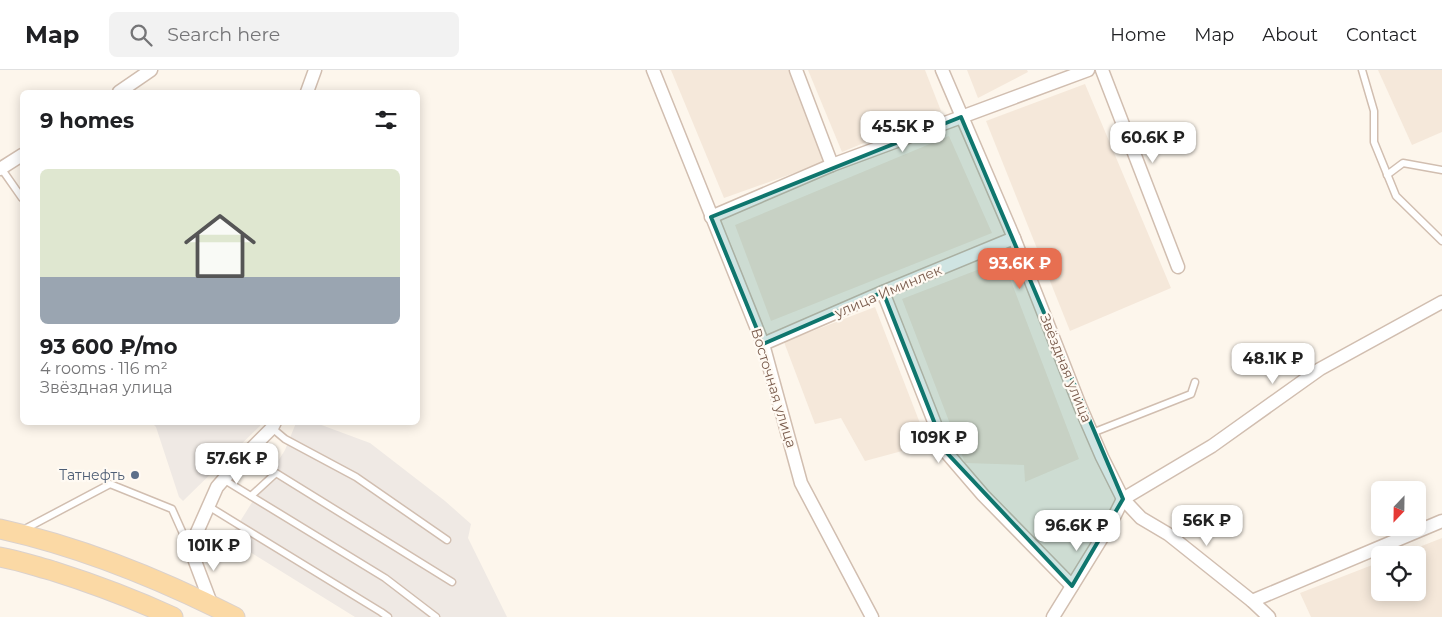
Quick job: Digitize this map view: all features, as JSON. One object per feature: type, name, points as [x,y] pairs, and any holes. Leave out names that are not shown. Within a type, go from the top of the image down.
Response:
[{"type":"main road","points":[[9,531],[84,552],[157,580],[234,617]]},
{"type":"main road","points":[[0,557],[80,580],[147,605],[173,617]]},
{"type":"street","points":[[121,90],[151,70]]},
{"type":"street","points":[[308,90],[315,70]]},
{"type":"street","name":"Восточная улица","points":[[653,70],[763,344],[802,483],[872,617]]},
{"type":"street","points":[[796,70],[832,165]]},
{"type":"street","name":"Звёздная улица","points":[[942,70],[1014,238],[1092,433],[1123,500]]},
{"type":"street","points":[[711,217],[832,165],[1088,70]]},
{"type":"street","points":[[1102,70],[1178,267]]},
{"type":"street","points":[[1,169],[20,156]]},
{"type":"street","name":"улица Иминлек","points":[[763,344],[1014,238]]},
{"type":"street","points":[[883,292],[946,452],[982,495],[1072,586]]},
{"type":"street","points":[[1053,617],[1111,523],[1123,500],[1212,446],[1320,369],[1442,302]]},
{"type":"street","points":[[212,606],[190,548],[216,487],[274,425]]},
{"type":"street","points":[[1123,500],[1141,518],[1168,534],[1252,601],[1269,617]]},
{"type":"street","points":[[1252,601],[1442,521]]},
{"type":"lane","points":[[1362,70],[1374,111],[1374,142],[1396,196],[1442,242]]},
{"type":"lane","points":[[1387,175],[1403,163],[1442,170]]},
{"type":"lane","points":[[1,169],[20,195]]},
{"type":"lane","points":[[1092,433],[1191,394],[1195,382]]},
{"type":"lane","points":[[276,425],[285,438],[356,477],[447,540]]},
{"type":"lane","points":[[251,496],[276,472],[452,582]]},
{"type":"lane","points":[[223,479],[385,578],[436,617]]},
{"type":"lane","points":[[9,531],[110,484],[172,509],[190,548]]},
{"type":"lane","points":[[208,506],[388,617]]},
{"type":"highlighted area","points":[[961,117],[1123,499],[1072,586],[946,452],[883,292],[763,344],[711,217]]},
{"type":"shaded area","points":[[671,70],[791,70],[825,162],[724,198]]},
{"type":"shaded area","points":[[808,70],[925,70],[941,111],[842,152]]},
{"type":"shaded area","points":[[967,70],[1027,70],[1028,72],[978,98]]},
{"type":"shaded area","points":[[1378,70],[1442,70],[1442,132],[1412,145]]},
{"type":"shaded area","points":[[1085,84],[1171,288],[1070,331],[986,121]]},
{"type":"shaded area","points":[[949,136],[992,233],[771,321],[735,225]]},
{"type":"shaded area","points":[[1003,260],[1079,459],[1025,482],[1024,465],[965,463],[902,299]]},
{"type":"shaded area","points":[[875,307],[928,444],[865,461],[841,418],[815,424],[784,342]]},
{"type":"shaded area","points":[[154,425],[261,425],[183,501],[179,497]]},
{"type":"shaded area","points":[[295,425],[321,425],[370,443],[445,501],[471,524],[468,538],[507,617],[355,617],[229,539],[285,450]]},
{"type":"shaded area","points":[[1442,538],[1442,617],[1311,617],[1300,593],[1371,565],[1371,601],[1426,601],[1426,546],[1422,546]]},
{"type":"place","name":"Татнефть","points":[[135,475]]}]
